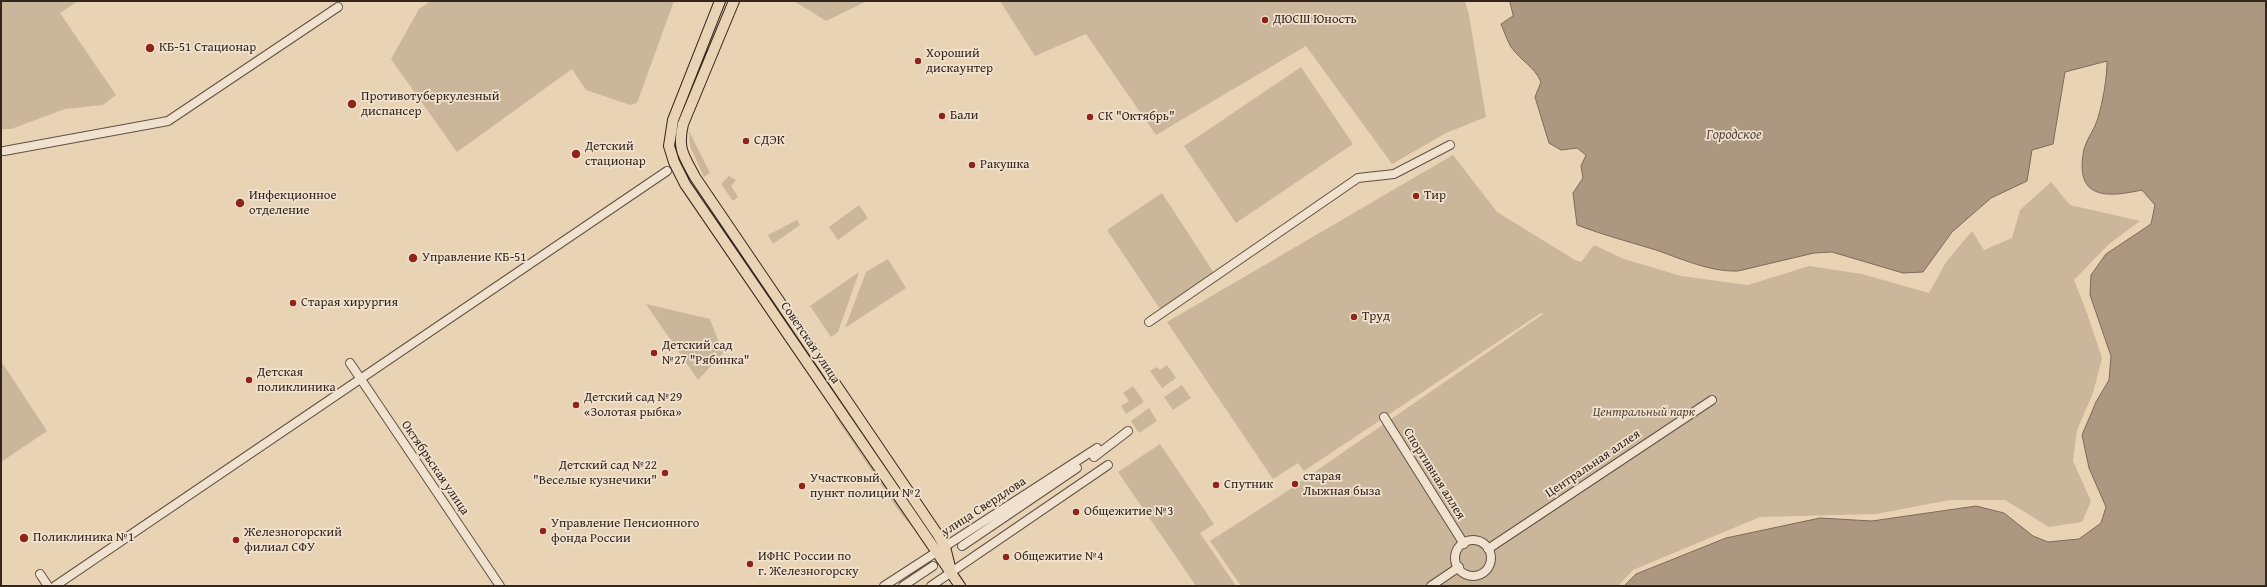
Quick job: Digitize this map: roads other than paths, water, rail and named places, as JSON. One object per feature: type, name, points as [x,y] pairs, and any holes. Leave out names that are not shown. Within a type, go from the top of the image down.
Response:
[{"type":"main road","name":"Советская улица","points":[[720,1],[673,120],[665,147],[686,184],[941,549]]},
{"type":"main road","name":"Советская улица","points":[[734,1],[683,124],[679,140],[682,149],[695,177],[941,549],[951,573],[960,586]]},
{"type":"main road","points":[[665,147],[682,149]]},
{"type":"main road","points":[[686,184],[695,177]]},
{"type":"street","points":[[4,151],[168,121],[338,7]]},
{"type":"street","points":[[1149,322],[1358,178],[1394,174],[1450,145]]},
{"type":"street","points":[[55,586],[667,171]]},
{"type":"street","name":"Октябрьская улица","points":[[350,363],[500,586]]},
{"type":"street","name":"Центральная аллея","points":[[1488,549],[1712,400]]},
{"type":"street","name":"Спортивная аллея","points":[[1384,417],[1464,544]]},
{"type":"street","points":[[962,546],[1100,453],[1128,431]]},
{"type":"street","name":"улица Свердлова","points":[[884,586],[1097,448]]},
{"type":"street","points":[[931,586],[1108,465]]},
{"type":"street","points":[[1470,540],[1484,543],[1491,555],[1488,569],[1477,576],[1463,573],[1456,558],[1458,548],[1464,544],[1470,540]]},
{"type":"street","points":[[903,586],[933,566]]},
{"type":"street","points":[[1431,586],[1459,567]]},
{"type":"street","points":[[40,574],[48,586]]},
{"type":"water","name":"Городское","points":[[1510,1],[2266,1],[2266,586],[1624,586],[1636,574],[1726,538],[1820,518],[1872,521],[1976,506],[2004,513],[2033,536],[2048,542],[2079,539],[2101,523],[2106,507],[2089,468],[2082,435],[2096,402],[2109,380],[2111,356],[2090,295],[2091,275],[2106,254],[2151,224],[2155,205],[2142,190],[2128,193],[2105,194],[2095,191],[2088,186],[2084,178],[2082,165],[2084,149],[2097,122],[2100,111],[2107,61],[2065,72],[2053,144],[2032,150],[2027,181],[1991,198],[1952,232],[1923,272],[1903,273],[1832,252],[1814,253],[1738,271],[1728,271],[1696,264],[1577,225],[1573,193],[1583,178],[1581,166],[1586,155],[1577,148],[1561,150],[1549,143],[1535,97],[1541,82],[1535,72],[1511,47],[1501,24],[1513,16]]},
{"type":"place","name":"ДЮСШ Юность","points":[[1265,20]]},
{"type":"place","name":"КБ-51 Стационар","points":[[150,48]]},
{"type":"place","name":"Хороший дискаунтер","points":[[918,61]]},
{"type":"place","name":"Противотуберкулезный диспансер","points":[[352,104]]},
{"type":"place","name":"Бали","points":[[942,116]]},
{"type":"place","name":"СК \"Октябрь\"","points":[[1090,117]]},
{"type":"place","name":"СДЭК","points":[[746,141]]},
{"type":"place","name":"Детский стационар","points":[[576,154]]},
{"type":"place","name":"Ракушка","points":[[972,165]]},
{"type":"place","name":"Тир","points":[[1416,196]]},
{"type":"place","name":"Инфекционное отделение","points":[[240,203]]},
{"type":"place","name":"Управление КБ-51","points":[[413,258]]},
{"type":"place","name":"Старая хирургия","points":[[293,303]]},
{"type":"place","name":"Труд","points":[[1354,317]]},
{"type":"place","name":"Детский сад №27 \"Рябинка\"","points":[[654,353]]},
{"type":"place","name":"Детская поликлиника","points":[[249,380]]},
{"type":"place","name":"Детский сад №29 «Золотая рыбка»","points":[[576,405]]},
{"type":"place","name":"Детский сад №22 \"Веселые кузнечики\"","points":[[665,473]]},
{"type":"place","name":"старая Лыжная быза","points":[[1295,484]]},
{"type":"place","name":"Спутник","points":[[1216,485]]},
{"type":"place","name":"Участковый пункт полиции №2","points":[[802,486]]},
{"type":"place","name":"Общежитие №3","points":[[1076,512]]},
{"type":"place","name":"Управление Пенсионного фонда России","points":[[543,531]]},
{"type":"place","name":"Поликлиника №1","points":[[24,538]]},
{"type":"place","name":"Железногорский филиал СФУ","points":[[236,540]]},
{"type":"place","name":"Общежитие №4","points":[[1006,557]]},
{"type":"place","name":"ИФНС России по г. Железногорску","points":[[750,564]]},
{"type":"park label","name":"Центральный парк","points":[[1644,413]]}]
